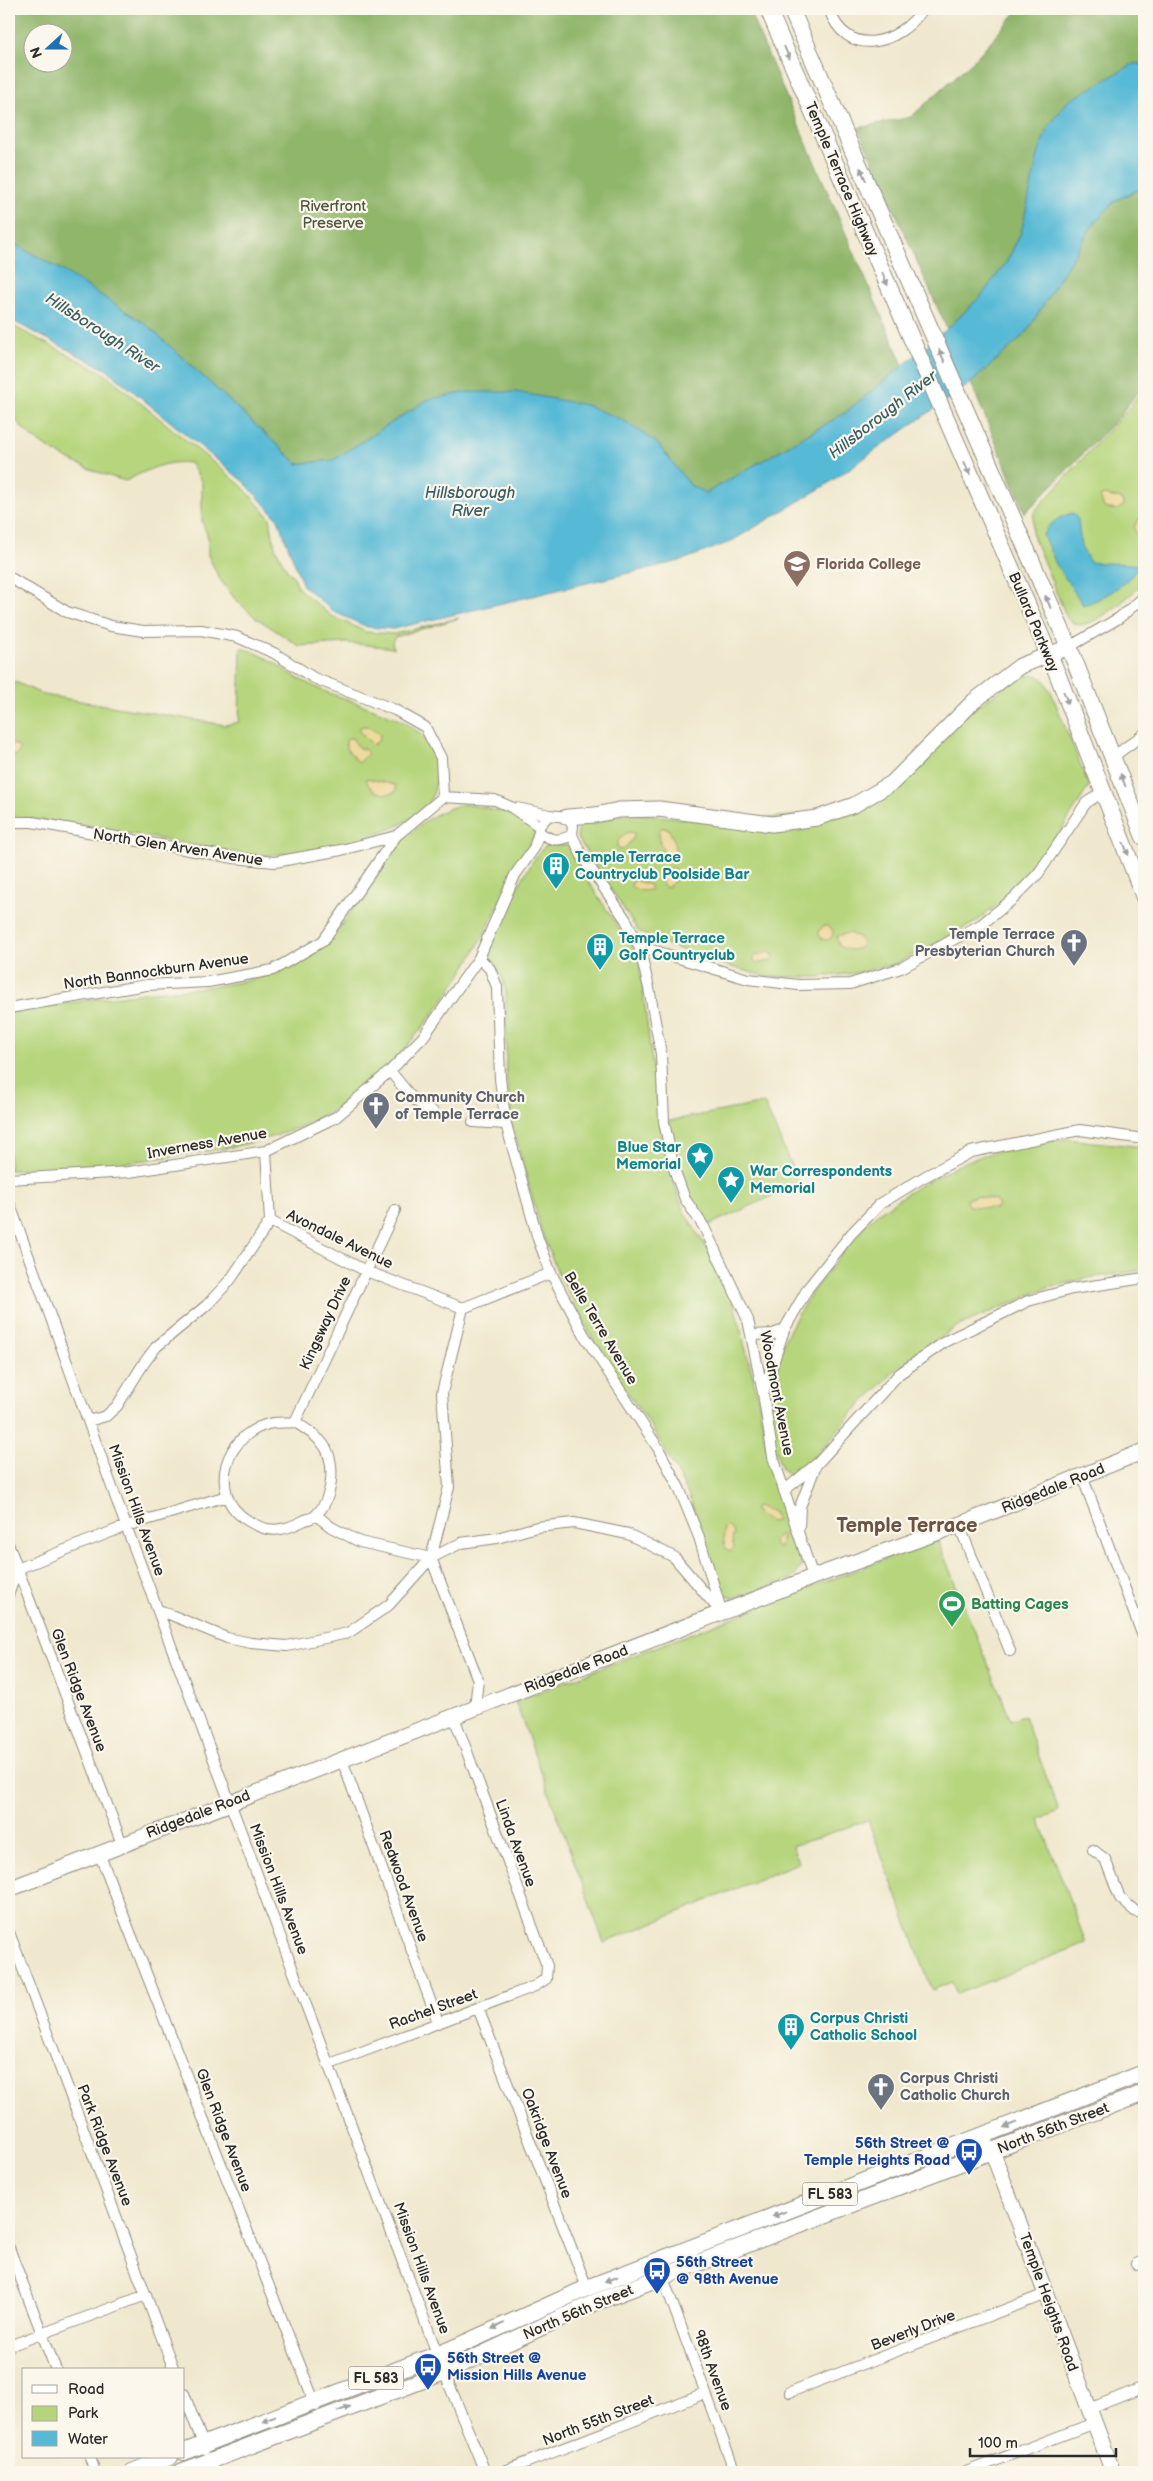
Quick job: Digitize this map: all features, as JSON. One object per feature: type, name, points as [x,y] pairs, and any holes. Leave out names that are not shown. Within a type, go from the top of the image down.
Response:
[{"type":"main road","name":"Temple Terrace Highway","points":[[768,9],[916,350]]},
{"type":"main road","name":"Temple Terrace Highway","points":[[791,9],[932,334]]},
{"type":"main road","name":"Bullard Parkway","points":[[932,334],[1069,647],[1114,756],[1144,837]]},
{"type":"main road","name":"Bullard Parkway","points":[[916,350],[1048,655],[1144,897]]},
{"type":"main road","name":"North 56th Street","points":[[185,2452],[438,2354],[587,2288],[1141,2075]]},
{"type":"main road","points":[[1068,2122],[1081,2110],[1132,2090],[1141,2075]]},
{"type":"main road","name":"North 56th Street","points":[[181,2472],[444,2372],[590,2304],[663,2278],[1144,2093]]},
{"type":"main road","points":[[848,2207],[848,2202],[854,2194],[892,2180],[902,2174],[906,2165]]},
{"type":"main road","points":[[754,2224],[761,2240]]},
{"type":"main road","points":[[657,2261],[663,2278]]},
{"type":"main road","points":[[132,2472],[167,2458]]},
{"type":"street","points":[[829,9],[834,23],[843,33],[860,41],[875,42],[903,30],[917,17],[922,9]]},
{"type":"street","points":[[9,577],[67,612],[111,626],[143,631],[200,630],[236,637],[274,653],[314,678],[395,710],[426,727],[441,758],[443,797],[494,800],[511,807],[549,815],[571,826]]},
{"type":"street","points":[[534,848],[551,841],[562,840],[571,826],[595,816],[619,810],[659,809],[772,824],[817,818],[854,805],[892,782],[974,701],[1020,666],[1069,647],[1119,618],[1144,597]]},
{"type":"street","points":[[1114,756],[1144,734]]},
{"type":"street","points":[[638,946],[748,979],[798,985],[850,984],[901,968],[982,924],[1013,899],[1038,874],[1086,803],[1103,792]]},
{"type":"street","name":"North Glen Arven Avenue","points":[[9,822],[32,822],[234,858],[275,862],[341,850],[396,836],[443,797]]},
{"type":"street","points":[[511,807],[551,841]]},
{"type":"street","points":[[539,829],[549,815]]},
{"type":"street","name":"Woodmont Avenue","points":[[571,826],[582,856],[626,920],[638,946],[650,988],[661,1054],[664,1122],[674,1168],[686,1199],[704,1227],[727,1273],[752,1335],[773,1457],[813,1577]]},
{"type":"street","name":"Inverness Avenue","points":[[9,1179],[130,1172],[266,1151],[336,1116],[390,1071],[423,1037],[479,958],[515,876],[534,848],[539,829]]},
{"type":"street","name":"North Bannockburn Avenue","points":[[9,1008],[146,985],[208,982],[273,970],[323,941],[396,836]]},
{"type":"street","name":"Woodmont Avenue","points":[[562,840],[582,856]]},
{"type":"street","name":"Belle Terre Avenue","points":[[479,958],[490,969],[497,987],[500,1079],[506,1124],[527,1202],[552,1273],[584,1335],[658,1448],[679,1488],[699,1537],[722,1613]]},
{"type":"street","points":[[390,1071],[412,1098],[433,1112]]},
{"type":"street","points":[[473,1122],[506,1124]]},
{"type":"street","points":[[763,1392],[784,1330],[808,1288],[851,1234],[880,1204],[924,1177],[971,1152],[1080,1130],[1144,1139]]},
{"type":"street","name":"Avondale Avenue","points":[[266,1151],[270,1222],[366,1272],[463,1308]]},
{"type":"street","name":"Mission Hills Avenue","points":[[9,1202],[126,1526],[330,2064],[444,2372],[485,2472]]},
{"type":"street","name":"Kingsway Drive","points":[[295,1422],[395,1210]]},
{"type":"street","points":[[88,1421],[106,1416],[117,1406],[156,1347],[207,1305],[231,1279],[270,1222]]},
{"type":"street","points":[[475,1707],[478,1680],[431,1558],[449,1488],[442,1393],[463,1308],[552,1273]]},
{"type":"street","points":[[784,1491],[816,1465],[899,1374],[946,1341],[1028,1301],[1072,1289],[1144,1278]]},
{"type":"street","points":[[752,1335],[773,1334],[784,1330]]},
{"type":"street","points":[[295,1422],[312,1433],[328,1452],[332,1478],[328,1494],[316,1515],[280,1530],[264,1527],[243,1519],[227,1496],[226,1467],[234,1446],[251,1432],[269,1424],[295,1422]]},
{"type":"street","name":"Ridgedale Road","points":[[9,1886],[454,1717],[475,1707],[813,1577],[959,1525],[1144,1451]]},
{"type":"street","points":[[798,1534],[800,1506],[816,1465]]},
{"type":"street","points":[[1082,1476],[1144,1639]]},
{"type":"street","points":[[9,1593],[13,1567],[126,1526],[227,1496]]},
{"type":"street","points":[[316,1515],[331,1527],[360,1542],[431,1558]]},
{"type":"street","points":[[159,1610],[227,1638],[251,1643],[287,1646],[348,1633],[389,1605],[431,1558],[461,1543],[497,1538],[537,1527],[574,1523],[628,1534],[674,1557],[722,1613]]},
{"type":"street","points":[[959,1525],[1010,1651]]},
{"type":"street","name":"Glen Ridge Avenue","points":[[9,1546],[13,1567],[122,1844]]},
{"type":"street","name":"Linda Avenue","points":[[454,1717],[547,1966],[546,1979]]},
{"type":"street","name":"Redwood Avenue","points":[[342,1760],[438,2022]]},
{"type":"street","points":[[1093,1850],[1105,1859],[1120,1898],[1136,1912],[1144,1912]]},
{"type":"street","name":"Glen Ridge Avenue","points":[[99,1853],[321,2418]]},
{"type":"street","name":"Park Ridge Avenue","points":[[9,1932],[173,2368]]},
{"type":"street","name":"Rachel Street","points":[[330,2064],[535,1986],[546,1979]]},
{"type":"street","name":"Oakridge Avenue","points":[[478,2008],[587,2288]]},
{"type":"street","name":"Temple Heights Road","points":[[977,2138],[992,2151],[1113,2472]]},
{"type":"street","points":[[9,2248],[55,2368]]},
{"type":"street","name":"98th Avenue","points":[[663,2278],[735,2472]]},
{"type":"street","name":"Beverly Drive","points":[[790,2392],[1046,2294]]},
{"type":"street","points":[[9,2346],[146,2295]]},
{"type":"street","points":[[1089,2409],[1144,2387]]},
{"type":"street","name":"North 55th Street","points":[[502,2472],[706,2394]]},
{"type":"street","points":[[185,2397],[210,2461]]},
{"type":"street","points":[[966,2472],[1094,2423]]},
{"type":"street","points":[[90,2458],[96,2472]]},
{"type":"green space","name":"Riverfront Preserve","points":[[9,9],[386,9],[387,11],[393,9],[748,9],[903,365],[845,413],[706,493],[690,485],[657,443],[427,400],[333,460],[298,464],[147,325],[60,269],[9,241]]},
{"type":"green space","points":[[1019,9],[1144,9],[1144,64],[1133,64],[1030,197],[1021,233],[1006,263],[981,296],[947,329],[858,128],[911,117],[975,59]]},
{"type":"green space","points":[[1144,187],[1144,383],[1118,418],[1025,513],[971,383],[1026,333],[1092,226],[1115,201]]},
{"type":"green space","points":[[9,324],[104,373],[242,486],[270,518],[275,547],[287,570],[294,577],[298,588],[330,615],[366,632],[394,634],[459,618],[395,637],[392,642],[394,648],[347,643],[299,646],[255,617],[235,599],[219,578],[208,555],[208,537],[202,521],[202,482],[190,463],[165,464],[126,481],[89,469],[65,458],[42,444],[23,429],[9,411]]},
{"type":"green space","points":[[1144,386],[1144,583],[1101,617],[1082,625],[1078,624],[1067,618],[1032,534],[1034,512],[1129,408]]},
{"type":"green space","points":[[241,648],[268,659],[319,689],[396,718],[418,732],[430,749],[437,775],[433,793],[423,809],[404,823],[363,839],[315,850],[270,855],[252,855],[73,824],[9,816],[9,679],[44,695],[225,725],[239,722]]},
{"type":"green space","points":[[1037,675],[1044,680],[1051,692],[1089,786],[1059,834],[1032,871],[1011,894],[976,922],[896,964],[857,973],[818,977],[767,977],[721,964],[652,939],[638,931],[577,837],[581,825],[630,813],[716,822],[856,811],[979,705],[1021,676]]},
{"type":"green space","points":[[465,804],[518,815],[531,822],[536,833],[517,865],[491,922],[455,983],[416,1035],[372,1081],[348,1100],[323,1116],[287,1132],[250,1143],[112,1164],[71,1168],[9,1170],[9,1013],[110,997],[201,988],[238,982],[274,973],[292,965],[315,952],[327,942],[403,841],[421,825],[441,812]]},
{"type":"green space","points":[[547,845],[567,845],[573,851],[575,861],[622,933],[630,940],[639,962],[664,1153],[683,1210],[716,1263],[734,1304],[758,1397],[766,1446],[802,1565],[794,1578],[734,1598],[722,1593],[691,1501],[676,1470],[646,1418],[625,1390],[594,1341],[558,1273],[542,1233],[511,1122],[506,1071],[506,993],[503,980],[488,952],[505,912],[523,878],[540,851]]},
{"type":"green space","points":[[764,1103],[799,1184],[704,1227],[685,1199],[664,1122]]},
{"type":"green space","points":[[1065,1139],[1144,1147],[1144,1270],[1087,1278],[1044,1289],[956,1327],[896,1370],[854,1411],[808,1465],[796,1475],[788,1474],[783,1470],[776,1452],[770,1416],[770,1392],[774,1369],[793,1323],[820,1281],[855,1234],[873,1217],[896,1200],[959,1165],[997,1151]]},
{"type":"green space","points":[[937,1539],[1011,1720],[1024,1716],[1059,1811],[1039,1819],[1086,1943],[957,1994],[952,1982],[932,1990],[868,1820],[793,1846],[798,1863],[604,1943],[515,1701]]},
{"type":"sand","points":[[1104,495],[1121,499],[1124,505],[1117,510],[1104,508],[1100,497]]},
{"type":"sand","points":[[1140,518],[1144,524],[1144,539],[1136,535],[1134,527]]},
{"type":"sand","points":[[366,726],[380,734],[379,740],[373,745],[359,731],[360,727]]},
{"type":"sand","points":[[348,738],[352,738],[359,748],[364,749],[368,753],[360,762],[346,748]]},
{"type":"sand","points":[[14,744],[20,750],[14,756],[8,750]]},
{"type":"sand","points":[[366,778],[395,785],[396,791],[387,794],[373,790],[367,783]]},
{"type":"sand","points":[[662,828],[668,828],[674,840],[676,855],[666,856],[660,843],[659,831]]},
{"type":"sand","points":[[629,832],[634,833],[634,837],[624,849],[620,850],[617,846],[618,841]]},
{"type":"sand","points":[[673,868],[675,877],[673,883],[665,888],[661,880],[664,872]]},
{"type":"sand","points":[[634,880],[649,885],[651,889],[643,891],[635,889],[631,885]]},
{"type":"sand","points":[[823,926],[829,926],[833,933],[829,940],[823,940],[819,936],[819,930]]},
{"type":"sand","points":[[848,933],[859,937],[862,944],[859,948],[851,950],[841,947],[837,936]]},
{"type":"sand","points":[[768,952],[774,955],[772,961],[758,963],[754,961],[754,956]]},
{"type":"sand","points":[[977,1196],[995,1200],[998,1204],[996,1209],[969,1206],[966,1202],[967,1199]]},
{"type":"sand","points":[[757,1506],[773,1512],[777,1520],[772,1522],[759,1516],[754,1509]]},
{"type":"sand","points":[[727,1525],[734,1533],[732,1540],[734,1548],[730,1552],[727,1550],[724,1542],[724,1528]]},
{"type":"sand","points":[[779,1534],[782,1536],[780,1548],[777,1549],[774,1543]]},
{"type":"water","name":"Hillsborough River","points":[[1133,64],[1144,64],[1144,187],[1115,201],[1092,226],[1026,333],[971,383],[826,485],[730,542],[680,561],[393,629],[367,627],[334,612],[303,586],[278,519],[245,483],[107,370],[9,319],[9,241],[60,269],[147,325],[298,464],[333,460],[427,400],[467,392],[516,392],[586,405],[623,420],[657,443],[690,485],[706,493],[845,413],[947,329],[981,296],[1006,263],[1021,233],[1038,155],[1047,129],[1067,102]]},
{"type":"water","points":[[1073,513],[1078,520],[1081,547],[1090,562],[1139,566],[1129,579],[1114,590],[1083,605],[1056,564],[1043,535],[1055,521]]},
{"type":"place","name":"Florida College","points":[[797,588]]},
{"type":"place","name":"Temple Terrace Countryclub Poolside Bar","points":[[556,890]]},
{"type":"place","name":"Temple Terrace Presbyterian Church","points":[[1074,967]]},
{"type":"place","name":"Temple Terrace Golf Countryclub","points":[[600,971]]},
{"type":"place","name":"Community Church of Temple Terrace","points":[[376,1130]]},
{"type":"place","name":"Blue Star Memorial","points":[[700,1180]]},
{"type":"place","name":"War Correspondents Memorial","points":[[731,1204]]},
{"type":"place","name":"Batting Cages","points":[[952,1628]]},
{"type":"place","name":"Corpus Christi Catholic School","points":[[791,2051]]},
{"type":"place","name":"Corpus Christi Catholic Church","points":[[881,2111]]},
{"type":"place","name":"56th Street @ Temple Heights Road","points":[[969,2176]]},
{"type":"place","name":"56th Street @ 98th Avenue","points":[[657,2295]]},
{"type":"place","name":"56th Street @ Mission Hills Avenue","points":[[428,2391]]},
{"type":"district","name":"Temple Terrace","points":[[907,1525]]}]
